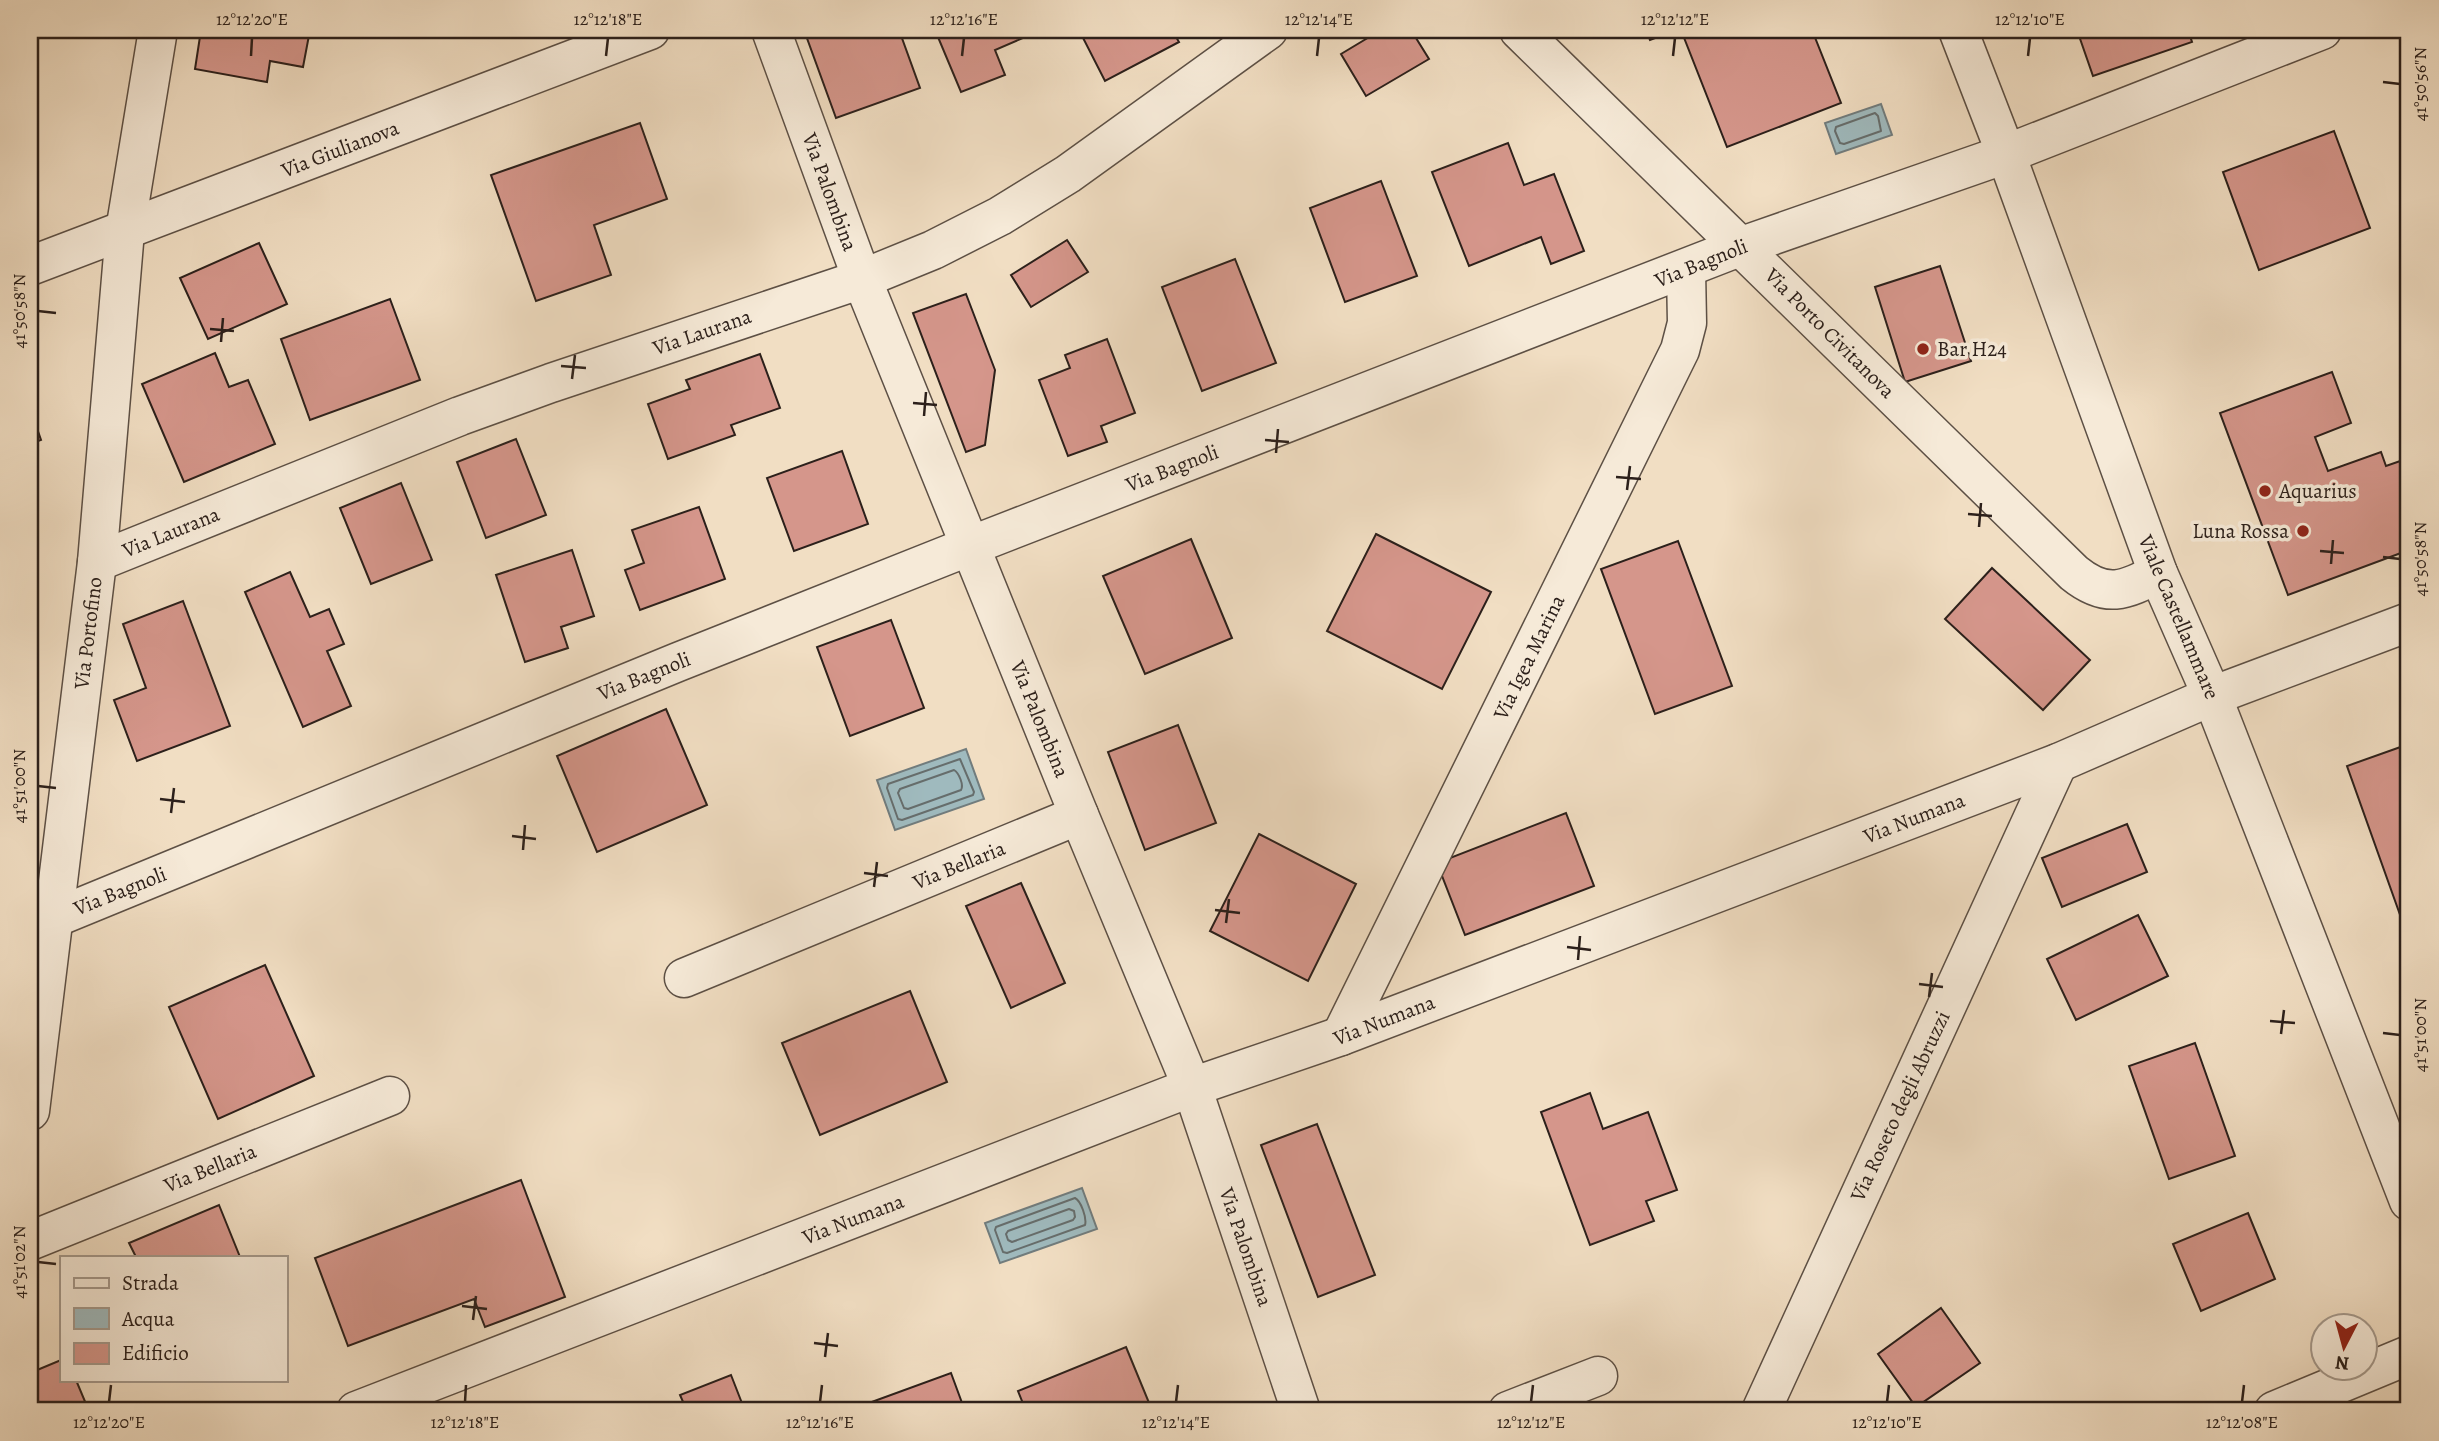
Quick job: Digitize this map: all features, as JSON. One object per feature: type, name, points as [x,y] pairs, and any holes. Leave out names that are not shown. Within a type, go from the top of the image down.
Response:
[{"type":"street","name":"Via Portofino","points":[[30,1111],[41,924],[97,562],[125,231],[158,30]]},
{"type":"street","name":"Via Giulianova","points":[[30,266],[650,30]]},
{"type":"street","name":"Via Palombina","points":[[771,30],[862,279],[1192,1087],[1301,1411]]},
{"type":"street","name":"Via Laurana","points":[[97,562],[460,416],[862,279],[944,244],[1033,197],[1268,30]]},
{"type":"street","name":"Via Porto Civitanova","points":[[1520,30],[2081,579],[2104,590],[2120,590],[2158,573]]},
{"type":"street","name":"Viale Castellammare","points":[[1958,30],[2006,154],[2158,573],[2212,695],[2409,1201]]},
{"type":"street","name":"Via Bagnoli","points":[[41,924],[678,662],[970,546],[1742,246],[2006,154],[2322,30]]},
{"type":"street","name":"Via Igea Marina","points":[[1341,1036],[1681,350],[1687,323],[1686,270]]},
{"type":"street","name":"Via Numana","points":[[356,1411],[1192,1087],[1341,1036],[2058,763],[2212,695],[2409,622]]},
{"type":"street","name":"Via Roseto degli Abruzzi","points":[[1761,1411],[2058,763]]},
{"type":"street","name":"Via Bellaria","points":[[684,978],[1079,815]]},
{"type":"street","name":"Via Bellaria","points":[[30,1241],[390,1096]]},
{"type":"street","points":[[2274,1411],[2409,1355]]},
{"type":"street","points":[[1508,1411],[1598,1377]]},
{"type":"water","points":[[1881,104],[1892,135],[1836,154],[1825,123]]},
{"type":"water","points":[[966,749],[984,799],[895,830],[877,780]]},
{"type":"water","points":[[1082,1188],[1097,1229],[1000,1263],[985,1223]]},
{"type":"building","points":[[201,30],[310,30],[303,67],[270,61],[267,82],[195,69]]},
{"type":"building","points":[[804,30],[899,30],[920,88],[836,118]]},
{"type":"building","points":[[935,30],[1020,30],[1023,38],[995,50],[1005,75],[961,92]]},
{"type":"building","points":[[1079,30],[1172,30],[1179,42],[1105,81]]},
{"type":"building","points":[[1381,30],[1411,30],[1429,59],[1366,96],[1341,54]]},
{"type":"building","points":[[1646,30],[1677,30],[1650,40]]},
{"type":"building","points":[[1681,30],[1812,30],[1841,103],[1727,147]]},
{"type":"building","points":[[2077,30],[2188,30],[2192,42],[2093,76]]},
{"type":"building","points":[[640,123],[667,199],[594,225],[611,275],[536,301],[491,175]]},
{"type":"building","points":[[2334,131],[2370,228],[2259,270],[2223,172]]},
{"type":"building","points":[[1508,143],[1524,185],[1554,174],[1584,251],[1551,264],[1541,237],[1469,266],[1432,172]]},
{"type":"building","points":[[1381,181],[1417,276],[1345,302],[1310,208]]},
{"type":"building","points":[[1067,240],[1088,272],[1031,307],[1011,275]]},
{"type":"building","points":[[259,243],[287,304],[208,339],[180,278]]},
{"type":"building","points":[[1235,259],[1276,363],[1202,391],[1162,287]]},
{"type":"building","points":[[1940,266],[1971,361],[1905,382],[1875,287]]},
{"type":"building","points":[[966,294],[995,370],[985,445],[966,452],[913,313]]},
{"type":"building","points":[[390,299],[420,380],[310,420],[281,339]]},
{"type":"building","points":[[1107,339],[1135,413],[1101,426],[1107,442],[1068,456],[1039,380],[1070,368],[1065,355]]},
{"type":"building","points":[[215,353],[229,387],[248,380],[275,444],[184,482],[142,384]]},
{"type":"building","points":[[760,354],[780,408],[731,425],[735,435],[668,459],[648,404],[690,389],[686,380]]},
{"type":"building","points":[[2332,372],[2351,423],[2315,437],[2328,471],[2381,452],[2386,466],[2409,458],[2409,550],[2288,595],[2220,413]]},
{"type":"building","points":[[30,408],[41,440],[30,444]]},
{"type":"building","points":[[516,439],[546,515],[486,538],[457,462]]},
{"type":"building","points":[[842,451],[868,524],[794,551],[767,478]]},
{"type":"building","points":[[401,483],[432,560],[371,584],[340,508]]},
{"type":"building","points":[[699,507],[725,579],[640,610],[625,570],[644,563],[632,530]]},
{"type":"building","points":[[1376,534],[1491,592],[1442,689],[1327,631]]},
{"type":"building","points":[[1191,539],[1232,638],[1145,674],[1103,576]]},
{"type":"building","points":[[1678,541],[1732,686],[1655,714],[1601,569]]},
{"type":"building","points":[[572,550],[594,616],[561,627],[568,648],[525,662],[496,575]]},
{"type":"building","points":[[1992,568],[2090,660],[2043,710],[1945,619]]},
{"type":"building","points":[[290,572],[310,617],[329,609],[344,644],[327,651],[351,706],[303,727],[245,592]]},
{"type":"building","points":[[183,601],[230,726],[137,761],[114,700],[146,688],[123,624]]},
{"type":"building","points":[[891,620],[924,708],[850,736],[817,647]]},
{"type":"building","points":[[666,709],[707,805],[597,852],[557,756]]},
{"type":"building","points":[[1178,725],[1216,823],[1145,850],[1108,752]]},
{"type":"building","points":[[2409,744],[2409,940],[2347,766]]},
{"type":"building","points":[[1566,813],[1594,886],[1465,935],[1437,863]]},
{"type":"building","points":[[2127,824],[2147,872],[2062,907],[2042,858]]},
{"type":"building","points":[[1259,834],[1356,884],[1308,981],[1210,931]]},
{"type":"building","points":[[1021,883],[1065,983],[1011,1008],[966,906]]},
{"type":"building","points":[[2138,915],[2168,976],[2076,1020],[2047,959]]},
{"type":"building","points":[[265,965],[314,1076],[218,1119],[169,1007]]},
{"type":"building","points":[[910,991],[947,1082],[820,1135],[782,1043]]},
{"type":"building","points":[[2195,1043],[2235,1156],[2169,1179],[2129,1066]]},
{"type":"building","points":[[1590,1093],[1603,1129],[1648,1112],[1677,1190],[1646,1201],[1654,1221],[1590,1245],[1541,1112]]},
{"type":"building","points":[[1317,1124],[1375,1275],[1318,1297],[1261,1145]]},
{"type":"building","points":[[521,1180],[565,1297],[485,1327],[474,1299],[348,1346],[315,1258]]},
{"type":"building","points":[[219,1205],[240,1256],[136,1256],[129,1243]]},
{"type":"building","points":[[2248,1213],[2275,1279],[2201,1311],[2173,1244]]},
{"type":"building","points":[[1941,1308],[1980,1363],[1916,1407],[1878,1354]]},
{"type":"building","points":[[1126,1347],[1152,1410],[1026,1411],[1018,1391]]},
{"type":"building","points":[[60,1360],[60,1382],[77,1382],[89,1411],[30,1411],[30,1373]]},
{"type":"building","points":[[951,1373],[965,1411],[847,1411]]},
{"type":"building","points":[[731,1375],[745,1411],[687,1411],[680,1395]]},
{"type":"place","name":"Bar H24","points":[[1923,349]]},
{"type":"place","name":"Aquarius","points":[[2265,491]]},
{"type":"place","name":"Luna Rossa","points":[[2303,531]]}]
